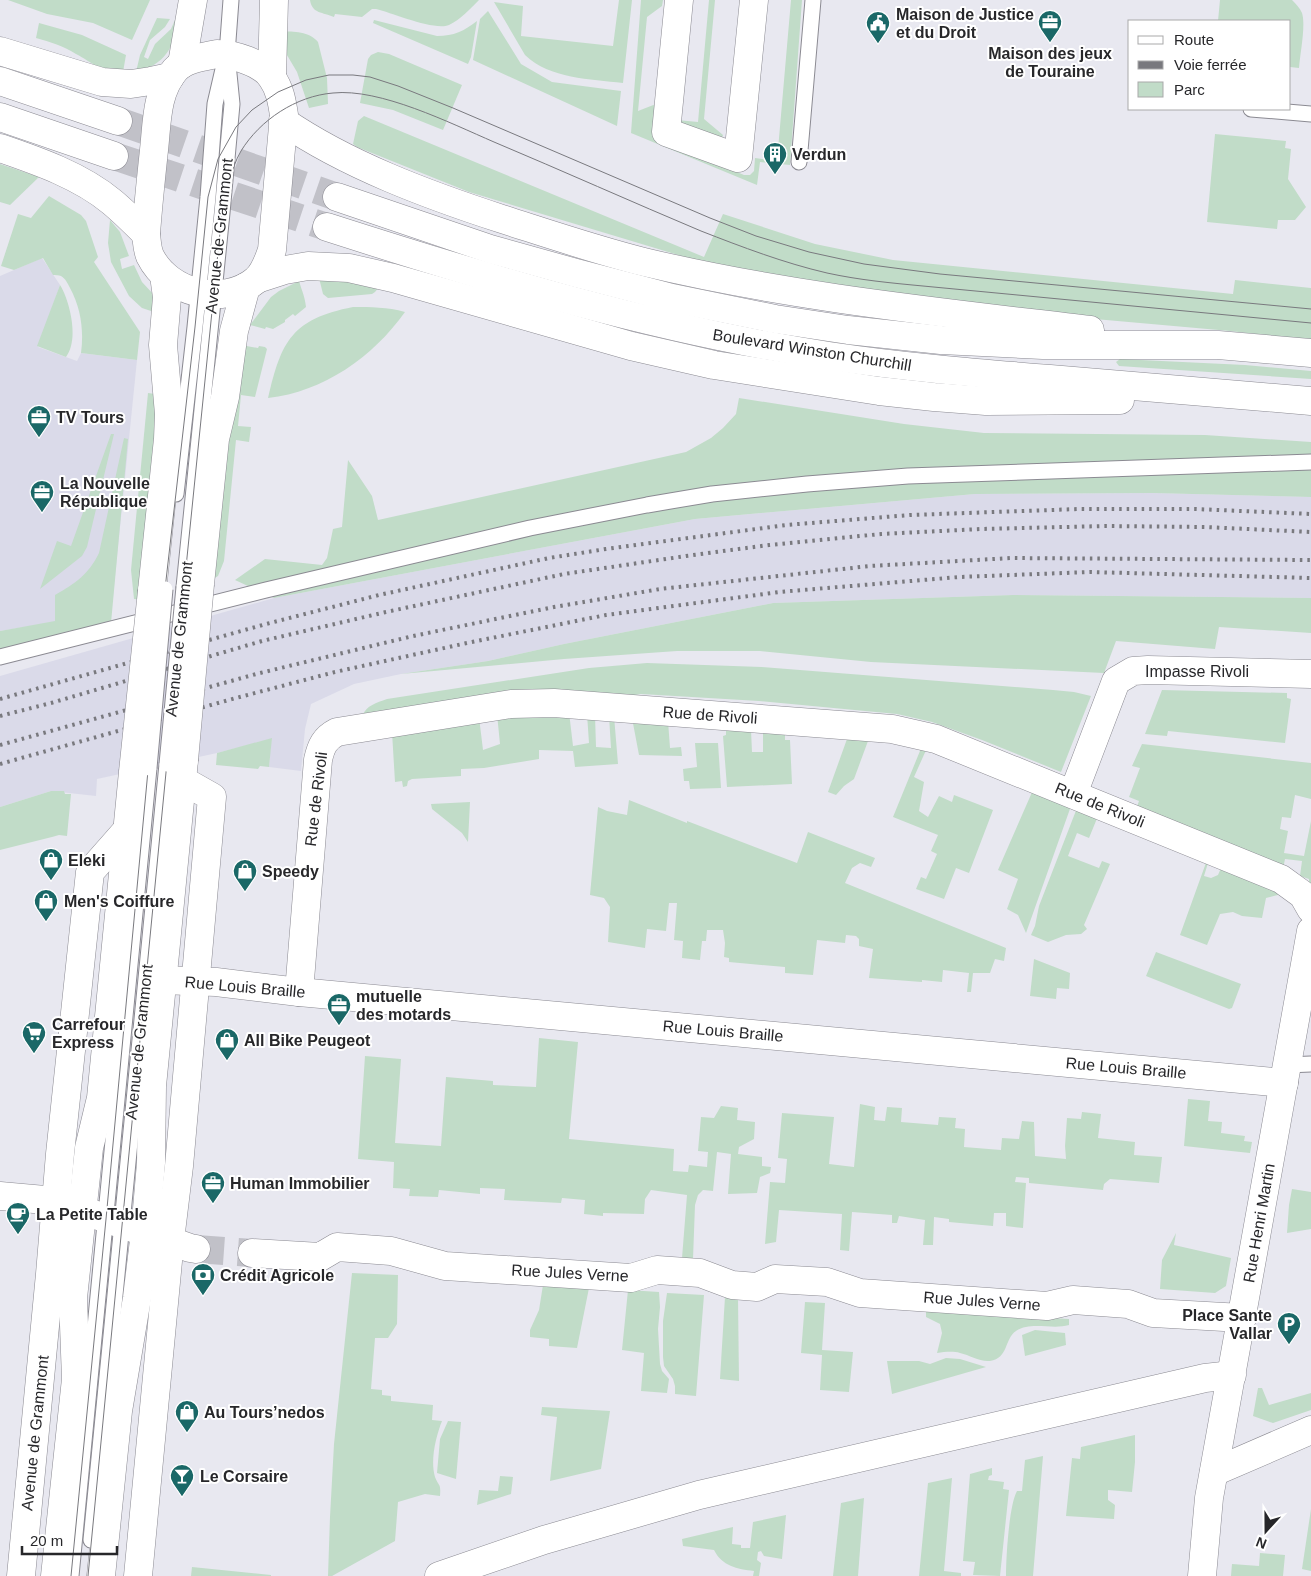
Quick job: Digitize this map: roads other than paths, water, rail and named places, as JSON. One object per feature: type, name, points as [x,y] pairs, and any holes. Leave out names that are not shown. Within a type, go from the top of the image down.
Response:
[{"type":"main road","points":[[193,0],[176,70],[163,91],[159,108],[146,234],[150,256],[164,275],[183,287],[206,294],[227,293],[285,270],[308,266],[349,268],[393,278],[668,356],[724,367],[888,392],[996,401],[1102,401],[1238,395]]},
{"type":"main road","points":[[272,77],[274,0]]},
{"type":"main road","points":[[679,0],[666,132],[738,158],[754,0]]},
{"type":"main road","points":[[0,51],[102,82],[130,84],[151,81],[205,56],[227,54],[248,61],[265,70],[272,77]]},
{"type":"main road","name":"Avenue de Grammont","points":[[55,1576],[76,1379],[73,1298],[151,1154],[152,1086],[162,980],[192,585],[215,439],[225,397],[234,331],[251,283],[268,263],[272,250],[284,121],[283,104],[272,77]]},
{"type":"main road","points":[[0,81],[118,121]]},
{"type":"main road","points":[[0,117],[114,156]]},
{"type":"main road","points":[[284,121],[331,150],[453,203],[549,234],[643,261],[736,281],[900,308],[1218,345]]},
{"type":"main road","points":[[0,148],[45,164],[93,188],[112,201],[146,234]]},
{"type":"main road","name":"Boulevard Winston Churchill","points":[[337,197],[490,249],[672,298],[848,330],[941,340],[1043,345],[1218,345],[1311,353]]},
{"type":"main road","name":"Boulevard Winston Churchill","points":[[327,227],[446,265],[554,296],[644,319],[828,356],[907,367],[1311,401]]},
{"type":"main road","name":"Avenue de Grammont","points":[[101,1576],[118,1411],[137,1298],[114,1221],[89,1148],[101,1098],[127,830],[141,770],[159,590],[169,414],[163,346],[167,297],[164,275]]},
{"type":"main road","name":"Impasse Rivoli","points":[[1073,794],[1116,681],[1132,671],[1311,674]]},
{"type":"main road","name":"Rue de Rivoli","points":[[299,992],[318,760],[324,741],[337,732],[534,702],[892,729],[936,739],[1281,879],[1303,895],[1311,909]]},
{"type":"main road","points":[[138,1576],[170,1240],[179,1166],[194,981],[212,797],[178,768]]},
{"type":"main road","name":"Avenue de Grammont","points":[[21,1576],[56,1201],[90,872],[127,830]]},
{"type":"main road","name":"Rue Henri Martin","points":[[1202,1576],[1206,1521],[1242,1318],[1294,1071],[1311,931]]},
{"type":"main road","name":"Rue Louis Braille","points":[[162,980],[216,982],[299,992],[1294,1071]]},
{"type":"main road","points":[[0,1196],[56,1201],[196,1249]]},
{"type":"main road","name":"Rue Jules Verne","points":[[252,1253],[320,1257],[337,1247],[391,1251],[445,1266],[631,1278],[657,1270],[700,1273],[732,1285],[757,1286],[775,1279],[784,1279],[827,1282],[860,1293],[1047,1306],[1073,1300],[1128,1304],[1153,1313],[1242,1318]]},
{"type":"main road","points":[[440,1576],[544,1540],[699,1495],[1205,1378],[1232,1375]]},
{"type":"main road","points":[[1214,1472],[1311,1430]]},
{"type":"lane","name":"Avenue de Grammont","points":[[192,585],[206,294],[208,197],[215,104],[227,54],[231,0]]},
{"type":"lane","points":[[798,162],[813,0]]},
{"type":"lane","points":[[1263,110],[1311,114]]},
{"type":"lane","name":"Avenue de Grammont","points":[[159,590],[195,327],[206,294]]},
{"type":"lane","points":[[0,656],[266,590],[520,530],[646,504],[712,494],[908,476],[1311,462]]},
{"type":"lane","name":"Avenue de Grammont","points":[[70,1576],[114,1221],[178,768]]},
{"type":"lane","name":"Avenue de Grammont","points":[[88,1576],[114,1221],[141,770]]},
{"type":"tunnel","points":[[118,121],[337,197]]},
{"type":"tunnel","points":[[114,156],[327,227]]},
{"type":"tunnel","points":[[196,1249],[252,1253]]},
{"type":"tram line","points":[[71,1576],[165,589],[208,197],[218,159],[236,127],[252,110],[278,92],[306,80],[329,75],[370,77],[453,108],[710,218],[756,236],[809,252],[864,264],[940,274],[1311,309]]},
{"type":"tram line","points":[[88,1576],[222,213],[229,181],[237,158],[258,129],[293,104],[319,95],[352,93],[372,96],[393,101],[436,117],[701,231],[779,260],[827,273],[899,284],[1311,323]]},
{"type":"railway","points":[[0,699],[266,624],[379,595],[549,558],[606,549],[786,525],[910,515],[1079,509],[1195,509],[1311,514]]},
{"type":"railway","points":[[0,716],[51,703],[262,641],[386,612],[564,574],[686,556],[769,545],[881,534],[981,529],[1106,526],[1205,527],[1311,532]]},
{"type":"railway","points":[[0,745],[260,673],[413,636],[554,607],[660,589],[870,566],[1011,558],[1311,560]]},
{"type":"railway","points":[[0,764],[335,672],[606,615],[779,592],[959,577],[1090,572],[1311,578]]},
{"type":"place","name":"Maison des jeux de Touraine","points":[[1050,43]]},
{"type":"place","name":"Maison de Justice et du Droit","points":[[878,44]]},
{"type":"place","name":"Verdun","points":[[775,175]]},
{"type":"place","name":"TV Tours","points":[[39,438]]},
{"type":"place","name":"La Nouvelle République","points":[[42,513]]},
{"type":"place","name":"Eleki","points":[[51,881]]},
{"type":"place","name":"Speedy","points":[[245,892]]},
{"type":"place","name":"Men's Coiffure","points":[[46,922]]},
{"type":"place","name":"mutuelle des motards","points":[[339,1026]]},
{"type":"place","name":"Carrefour Express","points":[[34,1054]]},
{"type":"place","name":"All Bike Peugeot","points":[[227,1061]]},
{"type":"place","name":"Human Immobilier","points":[[213,1204]]},
{"type":"place","name":"La Petite Table","points":[[18,1235]]},
{"type":"place","name":"Crédit Agricole","points":[[203,1296]]},
{"type":"place","name":"Place Sante Vallar","points":[[1289,1345]]},
{"type":"place","name":"Au Tours’nedos","points":[[187,1433]]},
{"type":"place","name":"Le Corsaire","points":[[182,1497]]}]
